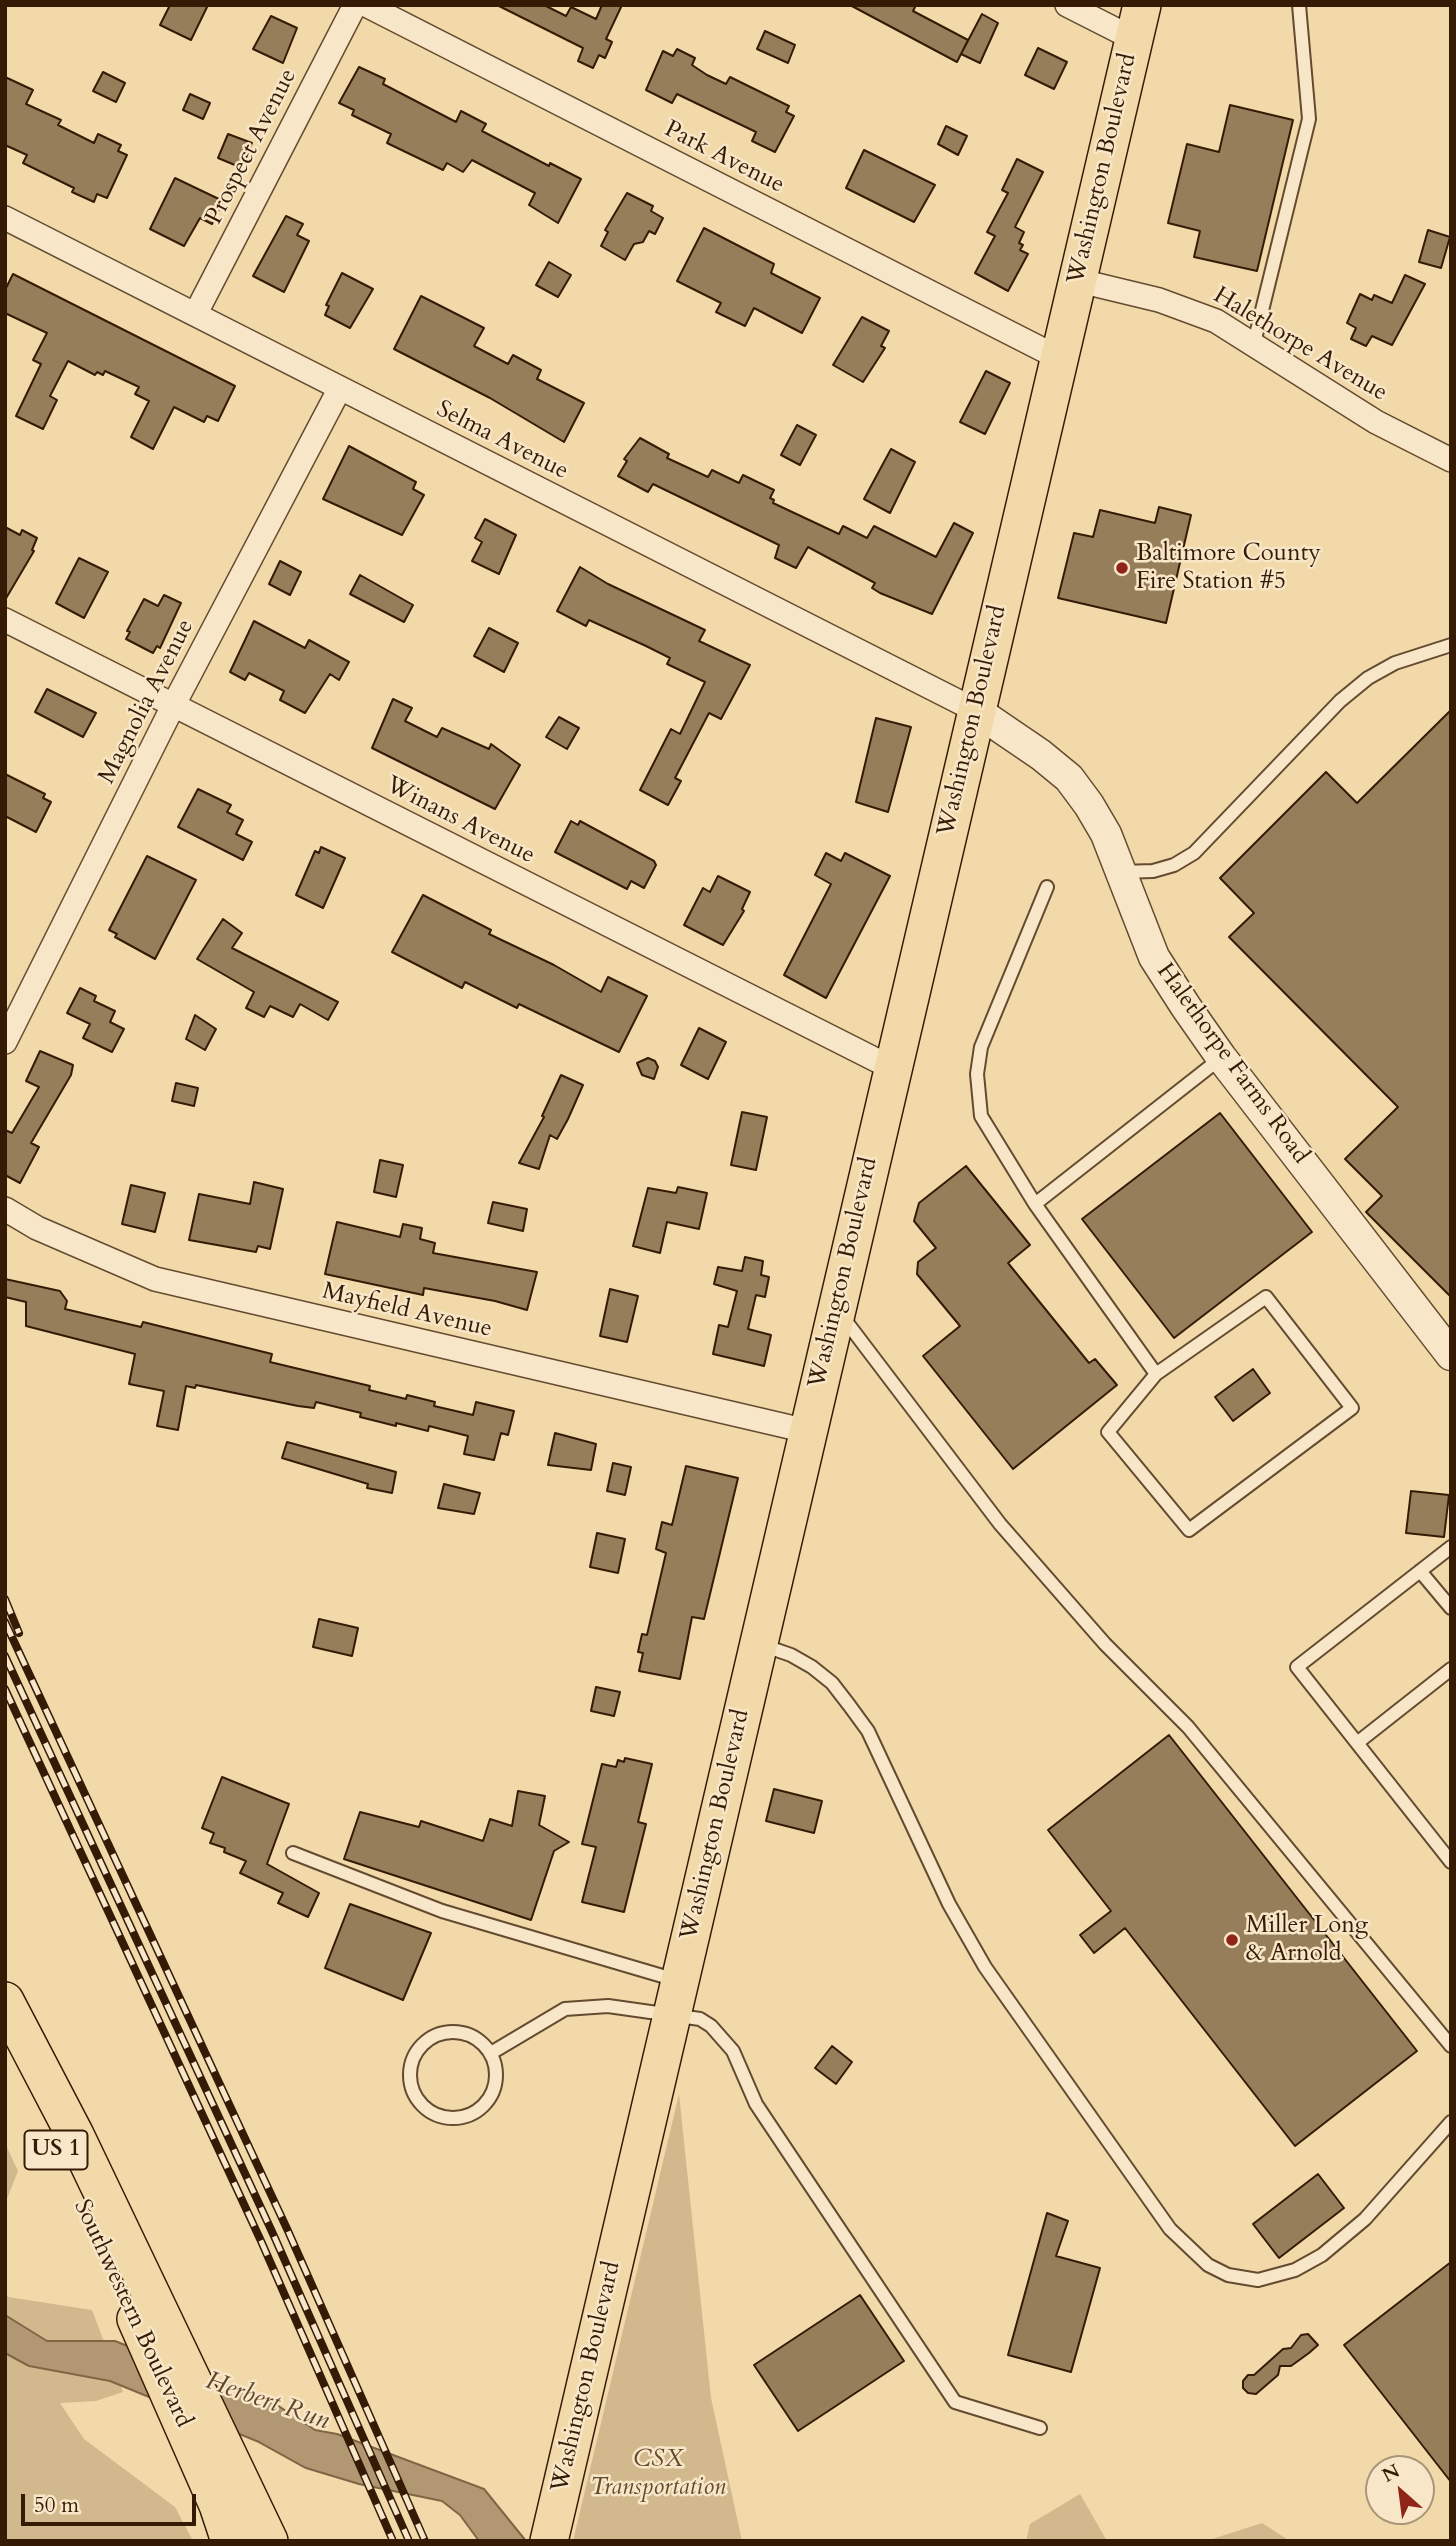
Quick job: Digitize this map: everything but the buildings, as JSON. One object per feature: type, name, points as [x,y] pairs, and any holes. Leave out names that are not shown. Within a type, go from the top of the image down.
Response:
[{"type":"main road","name":"Washington Boulevard","points":[[549,2538],[1138,22]]},
{"type":"main road","name":"Southwestern Boulevard","points":[[5,2001],[75,2135],[184,2362],[218,2505],[230,2541]]},
{"type":"main road","name":"Southwestern Boulevard","points":[[5,2055],[54,2147],[150,2349],[269,2541]]},
{"type":"street","name":"Prospect Avenue","points":[[196,313],[355,5]]},
{"type":"street","name":"Park Avenue","points":[[366,5],[1058,357]]},
{"type":"street","points":[[1068,5],[1138,22]]},
{"type":"street","name":"Selma Avenue","points":[[5,218],[975,710]]},
{"type":"street","name":"Halethorpe Avenue","points":[[1076,280],[1188,309],[1254,344],[1376,422],[1451,460]]},
{"type":"street","name":"Magnolia Avenue","points":[[5,1042],[173,706],[340,388]]},
{"type":"street","name":"Winans Avenue","points":[[5,620],[892,1068]]},
{"type":"street","name":"Halethorpe Farms Road","points":[[975,710],[1041,755],[1069,778],[1089,805],[1106,834],[1154,957],[1221,1058],[1451,1355]]},
{"type":"street","name":"Mayfield Avenue","points":[[5,1209],[37,1228],[155,1279],[807,1431]]},
{"type":"lane","points":[[1254,344],[1309,119],[1299,5]]},
{"type":"lane","points":[[1120,872],[1153,871],[1174,865],[1194,853],[1340,701],[1368,678],[1395,663],[1451,645]]},
{"type":"lane","points":[[1047,887],[981,1047],[977,1074],[981,1116],[1035,1204],[1156,1374]]},
{"type":"lane","points":[[1035,1204],[1221,1058]]},
{"type":"lane","points":[[1266,1297],[1352,1408],[1189,1530],[1108,1433],[1156,1374],[1266,1297]]},
{"type":"lane","points":[[836,1307],[1000,1524],[1105,1644],[1188,1727],[1451,2046]]},
{"type":"lane","points":[[1451,1548],[1297,1667],[1451,1862]]},
{"type":"lane","points":[[1420,1571],[1451,1608]]},
{"type":"lane","points":[[758,1644],[791,1654],[812,1667],[832,1683],[868,1731],[949,1904],[985,1967],[1170,2229],[1208,2265],[1228,2275],[1258,2280],[1295,2270],[1322,2255],[1365,2219],[1451,2122]]},
{"type":"lane","points":[[1357,1743],[1451,1669]]},
{"type":"lane","points":[[293,1853],[676,1997],[721,2034],[733,2051],[756,2104],[955,2402],[1040,2428]]},
{"type":"lane","points":[[491,2053],[565,2010],[676,1997]]},
{"type":"lane","points":[[448,2032],[465,2033],[480,2040],[491,2053],[496,2069],[495,2086],[488,2101],[474,2112],[458,2118],[442,2117],[426,2109],[415,2096],[410,2080],[411,2063],[419,2048],[432,2037],[448,2032]]},
{"type":"green space","name":"CSX Transportation","points":[[679,2094],[711,2398],[742,2541],[573,2541]]},
{"type":"green space","points":[[5,2143],[18,2171],[5,2204]]},
{"type":"green space","points":[[5,2293],[8,2297],[92,2310],[123,2392],[96,2401],[60,2403],[84,2439],[175,2507],[193,2541],[5,2541]]},
{"type":"green space","points":[[1080,2494],[1107,2541],[1026,2541],[1030,2524]]},
{"type":"green space","points":[[1262,2523],[1290,2541],[1206,2541]]},
{"type":"water","name":"Herbert Run","points":[[5,2315],[47,2341],[115,2341],[277,2405],[315,2430],[337,2434],[484,2489],[526,2541],[479,2541],[460,2515],[442,2501],[359,2484],[306,2468],[259,2442],[110,2381],[29,2366],[5,2353]]},
{"type":"railway","points":[[5,1599],[19,1633]]},
{"type":"railway","points":[[5,1622],[288,2231],[425,2541]]},
{"type":"railway","points":[[5,1656],[274,2236],[409,2541]]},
{"type":"railway","points":[[5,1689],[261,2241],[393,2541]]},
{"type":"place","name":"Baltimore County Fire Station #5","points":[[1122,568]]},
{"type":"place","name":"Miller Long & Arnold","points":[[1232,1940]]}]
